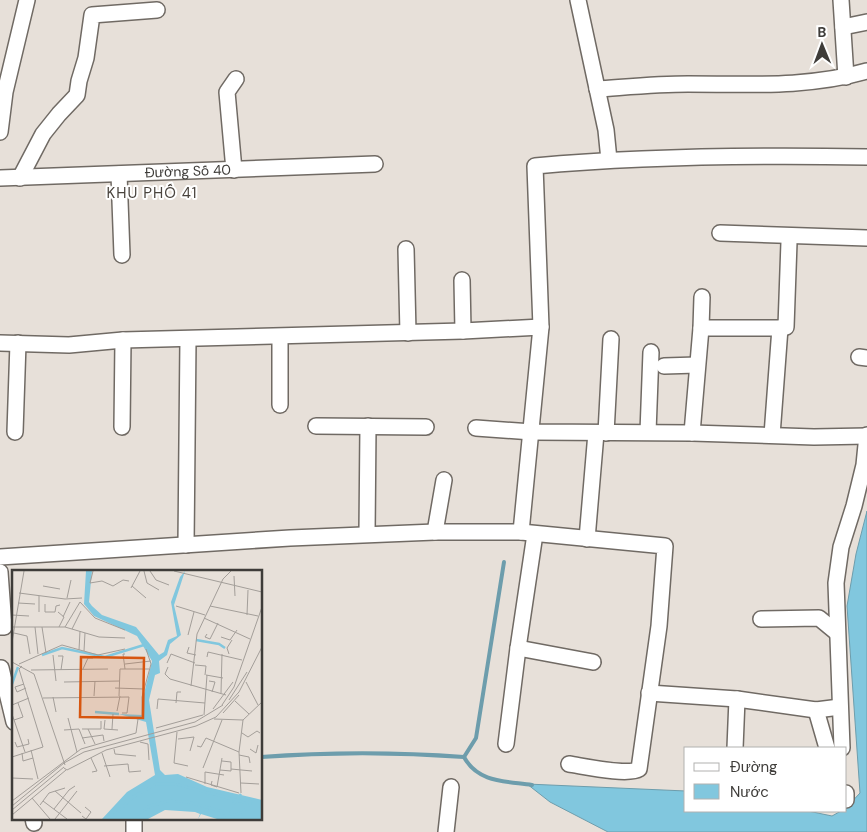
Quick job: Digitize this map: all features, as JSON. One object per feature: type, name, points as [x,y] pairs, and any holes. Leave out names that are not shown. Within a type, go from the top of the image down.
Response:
[{"type":"street","points":[[0,132],[3,91],[27,0]]},
{"type":"street","points":[[578,0],[606,130],[609,160]]},
{"type":"street","points":[[841,0],[846,77]]},
{"type":"street","points":[[20,178],[43,134],[58,114],[78,95],[79,81],[86,58],[92,15],[157,10]]},
{"type":"street","points":[[843,27],[867,22]]},
{"type":"street","points":[[597,89],[686,84],[775,84],[846,77],[867,71]]},
{"type":"street","points":[[234,170],[227,92],[236,79]]},
{"type":"street","points":[[506,744],[518,648],[528,533],[532,432],[541,327],[535,166],[609,160],[798,156],[867,157]]},
{"type":"street","name":"Đường Số 40","points":[[0,178],[375,164]]},
{"type":"street","points":[[119,174],[122,255]]},
{"type":"street","points":[[720,234],[867,238]]},
{"type":"street","points":[[702,328],[786,327],[789,242]]},
{"type":"street","points":[[406,249],[408,333]]},
{"type":"street","points":[[462,280],[463,331]]},
{"type":"street","points":[[692,433],[702,328],[702,297]]},
{"type":"street","points":[[0,343],[69,345],[123,340],[280,337],[541,327]]},
{"type":"street","points":[[772,434],[780,328]]},
{"type":"street","points":[[280,337],[280,404]]},
{"type":"street","points":[[186,545],[188,339]]},
{"type":"street","points":[[587,539],[611,339]]},
{"type":"street","points":[[122,427],[123,340]]},
{"type":"street","points":[[15,432],[18,343]]},
{"type":"street","points":[[648,432],[651,352]]},
{"type":"street","points":[[664,366],[697,365]]},
{"type":"street","points":[[316,426],[426,427]]},
{"type":"street","points":[[367,534],[368,426]]},
{"type":"street","points":[[476,428],[532,432],[772,434],[814,437],[867,435],[864,465],[841,547],[836,583],[836,632],[842,747]]},
{"type":"street","points":[[435,532],[444,480]]},
{"type":"street","points":[[0,557],[367,534],[435,532],[528,533],[665,546],[659,626],[639,769],[634,772],[569,764]]},
{"type":"street","points":[[0,572],[4,627],[0,627]]},
{"type":"street","points":[[761,619],[819,618],[836,632]]},
{"type":"street","points":[[518,648],[593,662]]},
{"type":"street","points":[[1,668],[12,714]]},
{"type":"street","points":[[649,693],[737,699],[816,710],[840,707]]},
{"type":"street","points":[[735,747],[737,699]]},
{"type":"street","points":[[816,710],[826,747]]},
{"type":"street","points":[[446,832],[451,787]]},
{"type":"water","points":[[867,511],[867,832],[608,832],[550,802],[527,784],[684,791],[684,812],[813,812],[832,816],[839,812],[847,812],[847,807],[860,793],[847,606],[856,554]]},
{"type":"waterway","points":[[464,757],[476,738],[504,562]]},
{"type":"waterway","points":[[262,757],[362,753],[464,757],[470,766],[485,776],[503,781],[532,785]]},
{"type":"district","name":"KHU PHỐ 41","points":[[152,193]]}]
